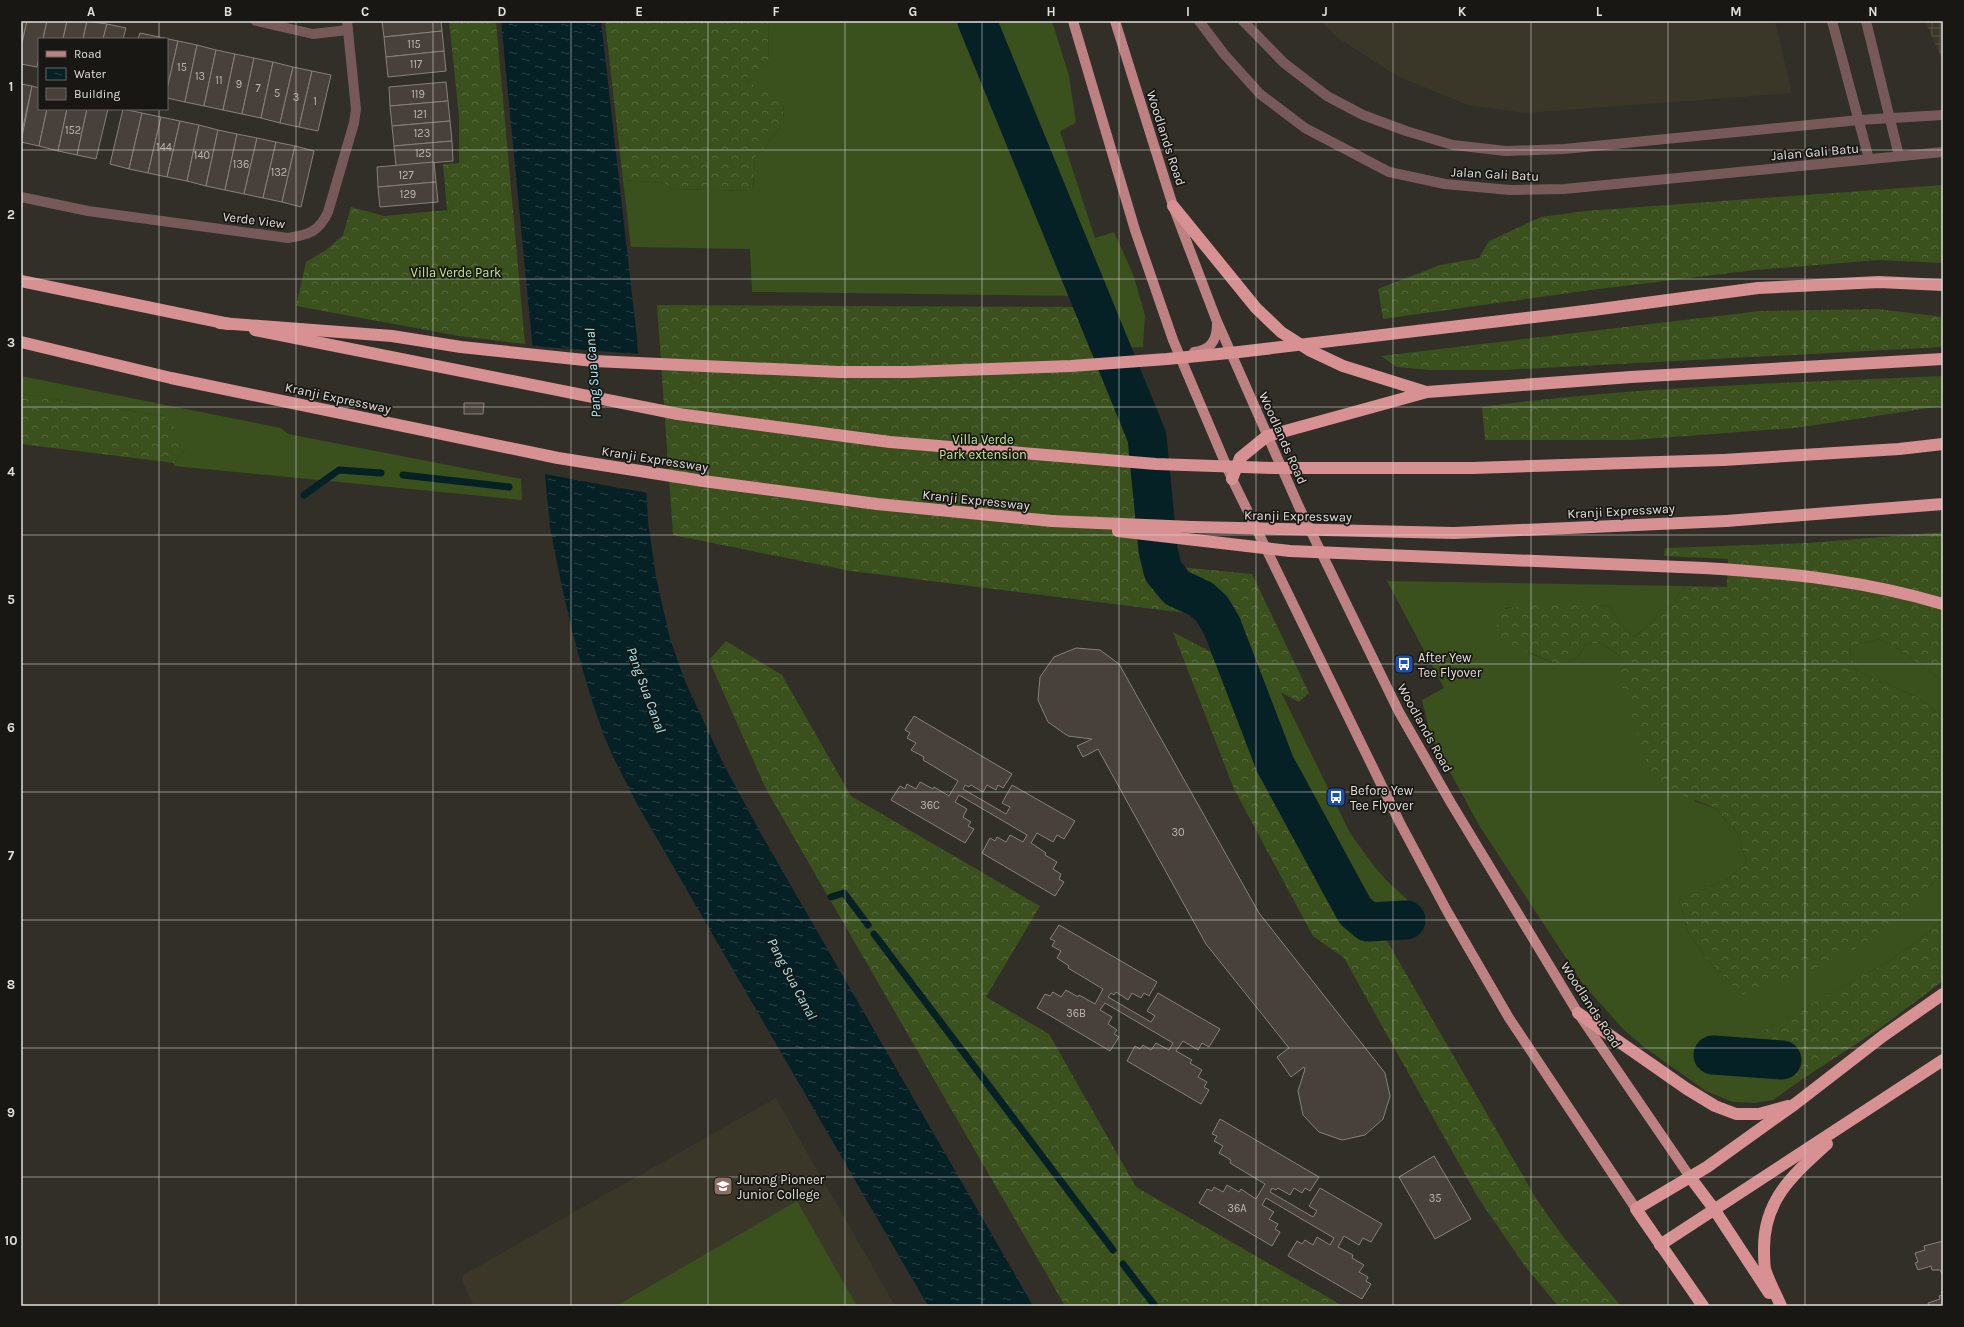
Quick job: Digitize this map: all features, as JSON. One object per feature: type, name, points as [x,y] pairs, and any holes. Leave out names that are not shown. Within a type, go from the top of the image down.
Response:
[{"type":"highway","points":[[1173,206],[1256,308],[1281,332],[1309,350],[1343,366],[1427,392]]},
{"type":"highway","points":[[21,281],[220,323],[678,414],[890,442],[976,450],[1156,464],[1274,468],[1473,468],[1723,460],[1891,450],[1943,444]]},
{"type":"highway","points":[[220,323],[392,336],[461,347],[587,360],[839,372],[908,372],[1056,366],[1167,359],[1240,352],[1593,310],[1758,288],[1879,282],[1943,285]]},
{"type":"highway","name":"Kranji Expressway","points":[[21,342],[171,378],[558,458],[702,481],[877,504],[1052,521],[1192,527],[1454,533],[1726,521],[1943,504]]},
{"type":"highway","points":[[1232,479],[1240,458],[1267,436],[1427,392],[1631,377],[1943,359]]},
{"type":"highway","points":[[1052,521],[1139,534],[1290,550],[1787,573],[1865,584],[1905,592],[1943,604]]},
{"type":"highway","points":[[1703,1306],[1636,1210],[1707,1167],[1795,1104],[1883,1036],[1943,994]]},
{"type":"highway","points":[[1578,1013],[1687,1089],[1715,1106],[1736,1114],[1758,1114],[1795,1104]]},
{"type":"highway","points":[[1660,1245],[1943,1060]]},
{"type":"highway","points":[[1780,1306],[1765,1269],[1765,1230],[1772,1207],[1787,1182],[1796,1172],[1853,1120]]},
{"type":"highway","name":"Woodlands Road","points":[[1690,1177],[1714,1209],[1780,1306]]},
{"type":"main road","points":[[1073,21],[1135,230],[1172,340],[1232,479],[1400,823],[1447,911],[1509,1018],[1636,1210]]},
{"type":"main road","name":"Woodlands Road","points":[[1115,21],[1173,206],[1216,319],[1299,507],[1399,712],[1450,803],[1578,1013],[1690,1177]]},
{"type":"main road","points":[[1172,340],[1184,351],[1191,353],[1208,348],[1214,342],[1217,334],[1216,319]]},
{"type":"street","points":[[256,21],[313,34],[347,26]]},
{"type":"street","name":"Jalan Gali Batu","points":[[1199,21],[1224,54],[1260,94],[1305,128],[1390,172],[1445,184],[1510,190],[1564,189],[1943,152]]},
{"type":"street","name":"Jalan Gali Batu","points":[[1243,21],[1284,63],[1327,96],[1370,118],[1406,132],[1454,145],[1506,151],[1564,149],[1859,120],[1943,115]]},
{"type":"street","name":"Jalan Gali Batu","points":[[1832,21],[1869,160]]},
{"type":"street","points":[[1866,21],[1891,118],[1899,156]]},
{"type":"street","name":"Verde View","points":[[21,197],[88,211],[288,238],[308,235],[325,218],[328,212],[354,123],[356,109],[347,26]]},
{"type":"shaded area","points":[[1321,21],[1775,21],[1792,93],[1525,113],[1468,105],[1397,76],[1335,36]]},
{"type":"shaded area","points":[[1925,21],[1943,21],[1943,61]]},
{"type":"shaded area","name":"Jurong Pioneer Junior College","points":[[776,1098],[895,1306],[474,1306],[463,1283],[463,1275]]},
{"type":"green space","name":"Villa Verde Park","points":[[449,21],[496,21],[525,344],[459,336],[296,306],[306,262],[326,250],[343,235],[351,207],[384,216],[447,210],[443,164],[459,163],[459,116]]},
{"type":"green space","points":[[605,21],[768,21],[769,62],[744,79],[783,103],[784,123],[755,158],[753,191],[674,189],[664,183],[623,180]]},
{"type":"green space","points":[[768,21],[961,21],[1075,296],[752,292],[750,249],[631,247],[623,180],[664,183],[674,189],[753,191],[755,158],[784,123],[783,103],[743,79],[769,62]]},
{"type":"green space","points":[[988,21],[1052,21],[1069,76],[1076,123],[1060,131],[1095,238],[1114,232],[1133,274],[1145,315],[1143,347],[1119,348]]},
{"type":"green space","points":[[1943,185],[1943,263],[1878,260],[1755,270],[1591,290],[1383,319],[1378,289],[1440,265],[1479,258],[1489,241],[1541,217],[1585,211]]},
{"type":"green space","name":"Villa Verde Park extension","points":[[657,305],[1080,307],[1133,441],[1143,558],[1152,585],[1164,599],[1186,613],[851,571],[673,535]]},
{"type":"green space","points":[[1878,309],[1943,317],[1943,347],[1504,370],[1430,370],[1397,367],[1381,356],[1760,311]]},
{"type":"green space","points":[[21,376],[281,428],[288,434],[521,479],[522,500],[174,466],[174,463],[186,448],[164,416],[21,394]]},
{"type":"green space","points":[[1943,376],[1943,406],[1795,428],[1633,440],[1485,440],[1482,407],[1597,394],[1712,386]]},
{"type":"green space","points":[[21,394],[164,416],[171,422],[186,448],[174,463],[21,444]]},
{"type":"green space","points":[[1943,532],[1943,681],[1900,650],[1879,639],[1849,647],[1855,670],[1917,697],[1943,718],[1943,872],[1894,920],[1881,931],[1853,950],[1814,968],[1741,995],[1709,961],[1689,934],[1679,900],[1729,878],[1747,862],[1737,833],[1715,808],[1662,787],[1651,775],[1621,682],[1621,657],[1602,643],[1586,644],[1577,658],[1559,665],[1502,641],[1493,612],[1513,607],[1559,601],[1587,602],[1610,607],[1624,630],[1635,637],[1671,605],[1685,586],[1727,587],[1728,559],[1664,556],[1665,548],[1808,543]]},
{"type":"green space","points":[[1170,566],[1252,574],[1309,693],[1299,702],[1263,683],[1243,657],[1229,623],[1217,602],[1204,592],[1181,579]]},
{"type":"green space","points":[[1387,581],[1685,586],[1671,605],[1635,637],[1624,630],[1610,607],[1580,601],[1505,608],[1529,653],[1559,665],[1577,658],[1586,644],[1602,643],[1621,657],[1621,682],[1696,802],[1715,808],[1737,833],[1747,862],[1729,878],[1679,900],[1689,934],[1709,961],[1741,995],[1929,887],[1943,872],[1943,917],[1926,935],[1891,960],[1762,1032],[1787,1076],[1807,1076],[1773,1100],[1755,1103],[1733,1102],[1706,1091],[1644,1047],[1623,1029],[1583,984],[1480,827],[1431,737],[1422,700],[1444,688]]},
{"type":"green space","points":[[1173,632],[1211,652],[1265,778],[1337,913],[1365,934],[1383,934],[1537,1200],[1564,1238],[1621,1306],[1558,1306],[1524,1265],[1477,1196],[1344,958],[1313,936],[1234,789]]},
{"type":"green space","points":[[1879,639],[1900,650],[1943,681],[1943,718],[1917,697],[1855,670],[1849,647]]},
{"type":"green space","points":[[726,641],[782,675],[851,796],[1040,906],[986,997],[1049,1034],[1136,1187],[1343,1306],[1065,1306],[766,789],[709,660]]},
{"type":"green space","points":[[1243,657],[1263,683],[1281,692],[1350,833],[1374,866],[1388,882],[1407,899],[1408,903],[1380,906],[1365,905],[1353,896],[1283,761]]},
{"type":"green space","points":[[1943,917],[1943,981],[1879,1029],[1807,1076],[1787,1076],[1776,1071],[1761,1032],[1891,960],[1926,935]]},
{"type":"green space","points":[[797,1201],[857,1306],[616,1306]]},
{"type":"water","name":"Pang Sua Canal","points":[[501,21],[601,21],[637,338],[648,521],[656,577],[670,639],[685,681],[724,765],[760,832],[1033,1306],[928,1306],[637,804],[603,733],[579,657],[560,579],[550,527]]},
{"type":"pier","points":[[530,346],[640,354],[648,493],[544,474]]},
{"type":"building","points":[[21,21],[27,21],[21,47]]},
{"type":"building","points":[[27,21],[47,21],[43,38],[38,38],[37,67],[21,64],[21,47]]},
{"type":"building","points":[[47,21],[67,21],[63,38],[43,38]]},
{"type":"building","points":[[67,21],[87,21],[83,38],[63,38]]},
{"type":"building","points":[[87,21],[107,24],[103,38],[83,38]]},
{"type":"building","points":[[382,21],[441,21],[442,31],[384,37]]},
{"type":"building","points":[[107,24],[126,28],[123,38],[103,38]]},
{"type":"building","points":[[442,31],[444,51],[386,57],[384,37]]},
{"type":"building","points":[[140,33],[159,37],[158,38],[138,38]]},
{"type":"building","points":[[168,39],[178,41],[168,85]]},
{"type":"building","points":[[178,41],[197,45],[185,102],[168,98],[168,85]]},
{"type":"building","points":[[197,45],[216,50],[204,106],[185,102]]},
{"type":"building","points":[[216,50],[235,54],[223,110],[204,106]]},
{"type":"building","points":[[444,51],[446,71],[388,77],[386,57]]},
{"type":"building","points":[[235,54],[254,58],[242,114],[223,110]]},
{"type":"building","points":[[254,58],[273,62],[261,118],[242,114]]},
{"type":"building","points":[[273,62],[293,67],[280,123],[261,118]]},
{"type":"building","points":[[293,67],[312,71],[299,127],[280,123]]},
{"type":"building","points":[[312,71],[331,75],[318,131],[299,127]]},
{"type":"building","points":[[446,82],[448,101],[390,106],[389,87]]},
{"type":"building","points":[[21,84],[32,86],[21,136]]},
{"type":"building","points":[[32,86],[38,88],[38,110],[47,110],[39,146],[21,142]]},
{"type":"building","points":[[448,101],[450,121],[392,126],[390,106]]},
{"type":"building","points":[[47,110],[67,110],[58,151],[39,146]]},
{"type":"building","points":[[67,110],[87,110],[77,155],[58,151]]},
{"type":"building","points":[[87,110],[108,110],[96,159],[77,155]]},
{"type":"building","points":[[123,110],[142,113],[129,169],[110,164]]},
{"type":"building","points":[[142,113],[161,117],[148,173],[129,169]]},
{"type":"building","points":[[161,117],[180,121],[167,177],[148,173]]},
{"type":"building","points":[[180,121],[199,125],[187,181],[167,177]]},
{"type":"building","points":[[450,121],[452,141],[394,146],[392,126]]},
{"type":"building","points":[[199,125],[218,130],[206,186],[187,181]]},
{"type":"building","points":[[218,130],[237,134],[225,190],[206,186]]},
{"type":"building","points":[[237,134],[257,138],[244,194],[225,190]]},
{"type":"building","points":[[257,138],[276,142],[263,198],[244,194]]},
{"type":"building","points":[[452,141],[453,161],[396,166],[394,146]]},
{"type":"building","points":[[276,142],[295,146],[282,202],[263,198]]},
{"type":"building","points":[[295,146],[314,151],[301,207],[282,202]]},
{"type":"building","points":[[434,162],[436,182],[378,187],[377,167]]},
{"type":"building","points":[[436,182],[438,202],[380,207],[378,187]]},
{"type":"building","points":[[464,403],[484,403],[483,414],[464,414]]},
{"type":"building","points":[[1076,648],[1100,650],[1119,664],[1259,913],[1385,1073],[1390,1096],[1383,1119],[1365,1135],[1342,1140],[1319,1132],[1303,1115],[1298,1091],[1305,1069],[1304,1067],[1291,1077],[1277,1057],[1289,1048],[1206,944],[1098,749],[1083,757],[1077,746],[1092,739],[1068,736],[1048,722],[1038,700],[1040,677],[1054,657]]},
{"type":"building","points":[[914,716],[1012,774],[1003,788],[998,785],[996,790],[987,785],[983,792],[971,785],[969,787],[965,785],[963,789],[1006,814],[1010,807],[1002,803],[1012,785],[1075,821],[1064,839],[1057,835],[1053,842],[1037,833],[1031,843],[1046,853],[1045,855],[1057,862],[1053,869],[1061,874],[1059,879],[1064,882],[1055,896],[982,853],[990,838],[995,841],[997,837],[1006,842],[1010,835],[1023,842],[1027,835],[959,795],[955,802],[967,809],[963,817],[971,822],[968,826],[974,829],[965,843],[891,800],[900,786],[905,789],[907,784],[916,789],[920,782],[933,789],[934,787],[949,796],[958,781],[923,760],[924,757],[911,750],[916,743],[907,738],[910,733],[905,730]]},
{"type":"building","points":[[1059,925],[1157,982],[1149,996],[1144,993],[1141,998],[1132,993],[1128,1000],[1116,992],[1114,995],[1111,993],[1108,997],[1151,1022],[1155,1016],[1147,1011],[1158,993],[1220,1029],[1209,1047],[1202,1043],[1198,1050],[1183,1041],[1176,1051],[1192,1060],[1190,1063],[1202,1070],[1198,1077],[1207,1082],[1204,1087],[1209,1090],[1201,1104],[1127,1061],[1135,1046],[1140,1049],[1143,1045],[1151,1050],[1156,1043],[1169,1050],[1173,1043],[1105,1003],[1100,1010],[1112,1017],[1108,1024],[1117,1030],[1114,1034],[1119,1037],[1110,1051],[1037,1008],[1045,994],[1050,996],[1053,992],[1061,997],[1066,990],[1095,1004],[1103,989],[1068,968],[1069,966],[1057,958],[1061,951],[1052,946],[1055,941],[1050,939]]},
{"type":"building","points":[[1220,1119],[1319,1177],[1310,1191],[1305,1188],[1302,1193],[1294,1188],[1290,1195],[1278,1188],[1276,1190],[1272,1188],[1270,1192],[1313,1217],[1317,1211],[1309,1206],[1320,1188],[1382,1224],[1371,1242],[1363,1238],[1359,1245],[1344,1236],[1338,1247],[1353,1255],[1352,1258],[1364,1265],[1359,1272],[1368,1277],[1366,1281],[1371,1284],[1362,1299],[1288,1256],[1297,1241],[1302,1244],[1305,1240],[1313,1245],[1317,1237],[1330,1245],[1334,1238],[1266,1198],[1262,1205],[1274,1212],[1269,1219],[1278,1224],[1275,1229],[1280,1232],[1272,1246],[1199,1203],[1207,1189],[1212,1191],[1214,1187],[1223,1192],[1227,1185],[1239,1192],[1241,1189],[1256,1199],[1265,1184],[1230,1163],[1231,1160],[1219,1153],[1223,1146],[1214,1141],[1217,1136],[1212,1134]]},
{"type":"building","points":[[1434,1156],[1471,1219],[1435,1239],[1399,1177]]},
{"type":"building","points":[[1943,1241],[1943,1275],[1940,1270],[1932,1270],[1931,1266],[1918,1270],[1915,1263],[1918,1262],[1915,1253],[1925,1250],[1924,1246]]},
{"type":"building","points":[[1943,1295],[1943,1306],[1929,1306],[1928,1303],[1940,1299],[1939,1296]]},
{"type":"waterway","points":[[977,21],[1147,437],[1158,550],[1163,571],[1177,588],[1201,599],[1212,609],[1222,626],[1275,764],[1355,911],[1368,922],[1406,920]]},
{"type":"waterway","points":[[304,495],[339,470],[381,473]]},
{"type":"waterway","points":[[403,475],[509,487]]},
{"type":"waterway","points":[[831,897],[844,893],[868,925]]},
{"type":"waterway","points":[[874,934],[1113,1250]]},
{"type":"waterway","points":[[1713,1055],[1782,1060]]},
{"type":"waterway","points":[[1123,1264],[1155,1306]]},
{"type":"place","name":"After Yew Tee Flyover","points":[[1404,664]]},
{"type":"place","name":"Before Yew Tee Flyover","points":[[1336,797]]},
{"type":"place","name":"Jurong Pioneer Junior College","points":[[723,1186]]}]
